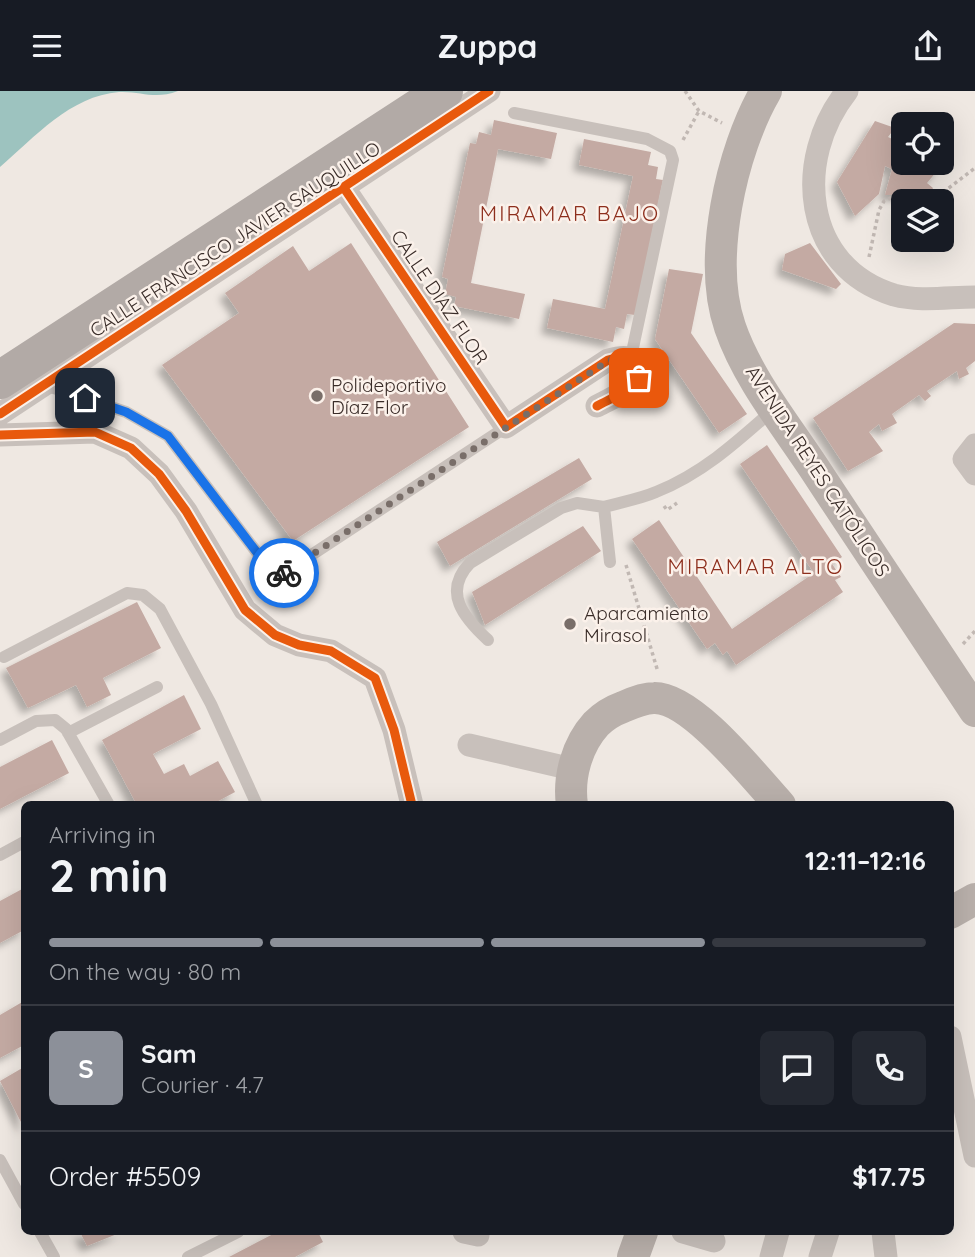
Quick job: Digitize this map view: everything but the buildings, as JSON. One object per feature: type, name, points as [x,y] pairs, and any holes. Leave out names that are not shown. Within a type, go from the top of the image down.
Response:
[{"type":"highway","points":[[0,380],[443,91]]},
{"type":"main road","name":"AVENIDA REYES CATÓLICOS","points":[[766,91],[746,136],[723,227],[721,280],[730,327],[774,408],[975,711]]},
{"type":"main road","points":[[572,801],[572,769],[587,736],[609,713],[654,698],[667,701],[696,718],[776,801]]},
{"type":"main road","points":[[954,911],[975,899]]},
{"type":"main road","points":[[633,1257],[641,1235]]},
{"type":"street","name":"CALLE FRANCISCO JAVIER SAUQUILLO","points":[[0,414],[489,91]]},
{"type":"street","points":[[846,91],[820,138],[813,178],[813,198],[829,242],[849,268],[863,279],[893,294],[910,298],[975,297]]},
{"type":"street","name":"CALLE DIAZ FLOR","points":[[344,188],[506,426]]},
{"type":"street","points":[[506,426],[608,361],[631,357],[640,368],[639,378],[633,386],[597,406]]},
{"type":"street","points":[[0,435],[95,432],[131,448],[159,474],[186,511],[245,610],[275,635],[299,645],[331,651],[356,663],[375,678],[385,699],[411,801]]},
{"type":"street","points":[[975,445],[964,459],[975,474]]},
{"type":"street","points":[[470,745],[572,769]]},
{"type":"street","points":[[954,1075],[960,1131],[975,1156]]},
{"type":"street","points":[[691,1235],[714,1243]]},
{"type":"street","points":[[771,1257],[777,1235]]},
{"type":"street","points":[[820,1257],[827,1235]]},
{"type":"street","points":[[883,1235],[886,1257]]},
{"type":"lane","points":[[514,113],[647,139],[670,151],[673,160],[631,357]]},
{"type":"lane","points":[[45,385],[126,412],[168,436],[271,571],[281,575],[506,426]]},
{"type":"lane","points":[[488,640],[460,609],[456,596],[462,572],[470,563],[561,508],[577,503],[604,507],[654,493],[673,484],[725,453],[774,408]]},
{"type":"lane","points":[[604,507],[611,562]]},
{"type":"lane","points":[[4,657],[127,593],[150,599],[160,609],[211,704],[253,801]]},
{"type":"lane","points":[[68,733],[157,687]]},
{"type":"lane","points":[[0,740],[42,719],[55,720],[68,733],[102,801]]},
{"type":"lane","points":[[0,855],[21,844]]},
{"type":"lane","points":[[0,1160],[21,1198]]},
{"type":"lane","points":[[42,1235],[54,1257]]},
{"type":"lane","points":[[188,1257],[232,1235]]},
{"type":"path","points":[[685,91],[699,111],[746,136]]},
{"type":"path","points":[[673,160],[699,111]]},
{"type":"path","points":[[863,279],[879,210],[884,201],[893,197],[941,194],[975,168]]},
{"type":"path","points":[[661,503],[667,510],[679,502]]},
{"type":"path","points":[[625,561],[667,701]]},
{"type":"water","points":[[0,91],[178,91],[155,95],[119,92],[85,101],[54,120],[0,167]]},
{"type":"cycle path","points":[[0,414],[489,91]]},
{"type":"cycle path","points":[[344,188],[506,427],[608,360],[622,357],[633,361],[640,368],[635,381],[624,391],[597,406]]},
{"type":"cycle path","points":[[0,435],[95,432],[131,448],[159,474],[186,511],[245,610],[275,635],[299,645],[331,651],[375,678],[394,730],[411,801]]},
{"type":"way so far","points":[[284,573],[608,361],[631,357],[640,368],[639,378]]},
{"type":"place","name":"Polideportivo Díaz Flor","points":[[317,396]]},
{"type":"place","name":"Aparcamiento Mirasol","points":[[570,624]]},
{"type":"district","name":"MIRAMAR BAJO","points":[[570,214]]},
{"type":"district","name":"MIRAMAR ALTO","points":[[756,567]]},
{"type":"route","points":[[85,398],[126,412],[154,425],[168,436],[271,571],[281,575],[284,573]]}]
